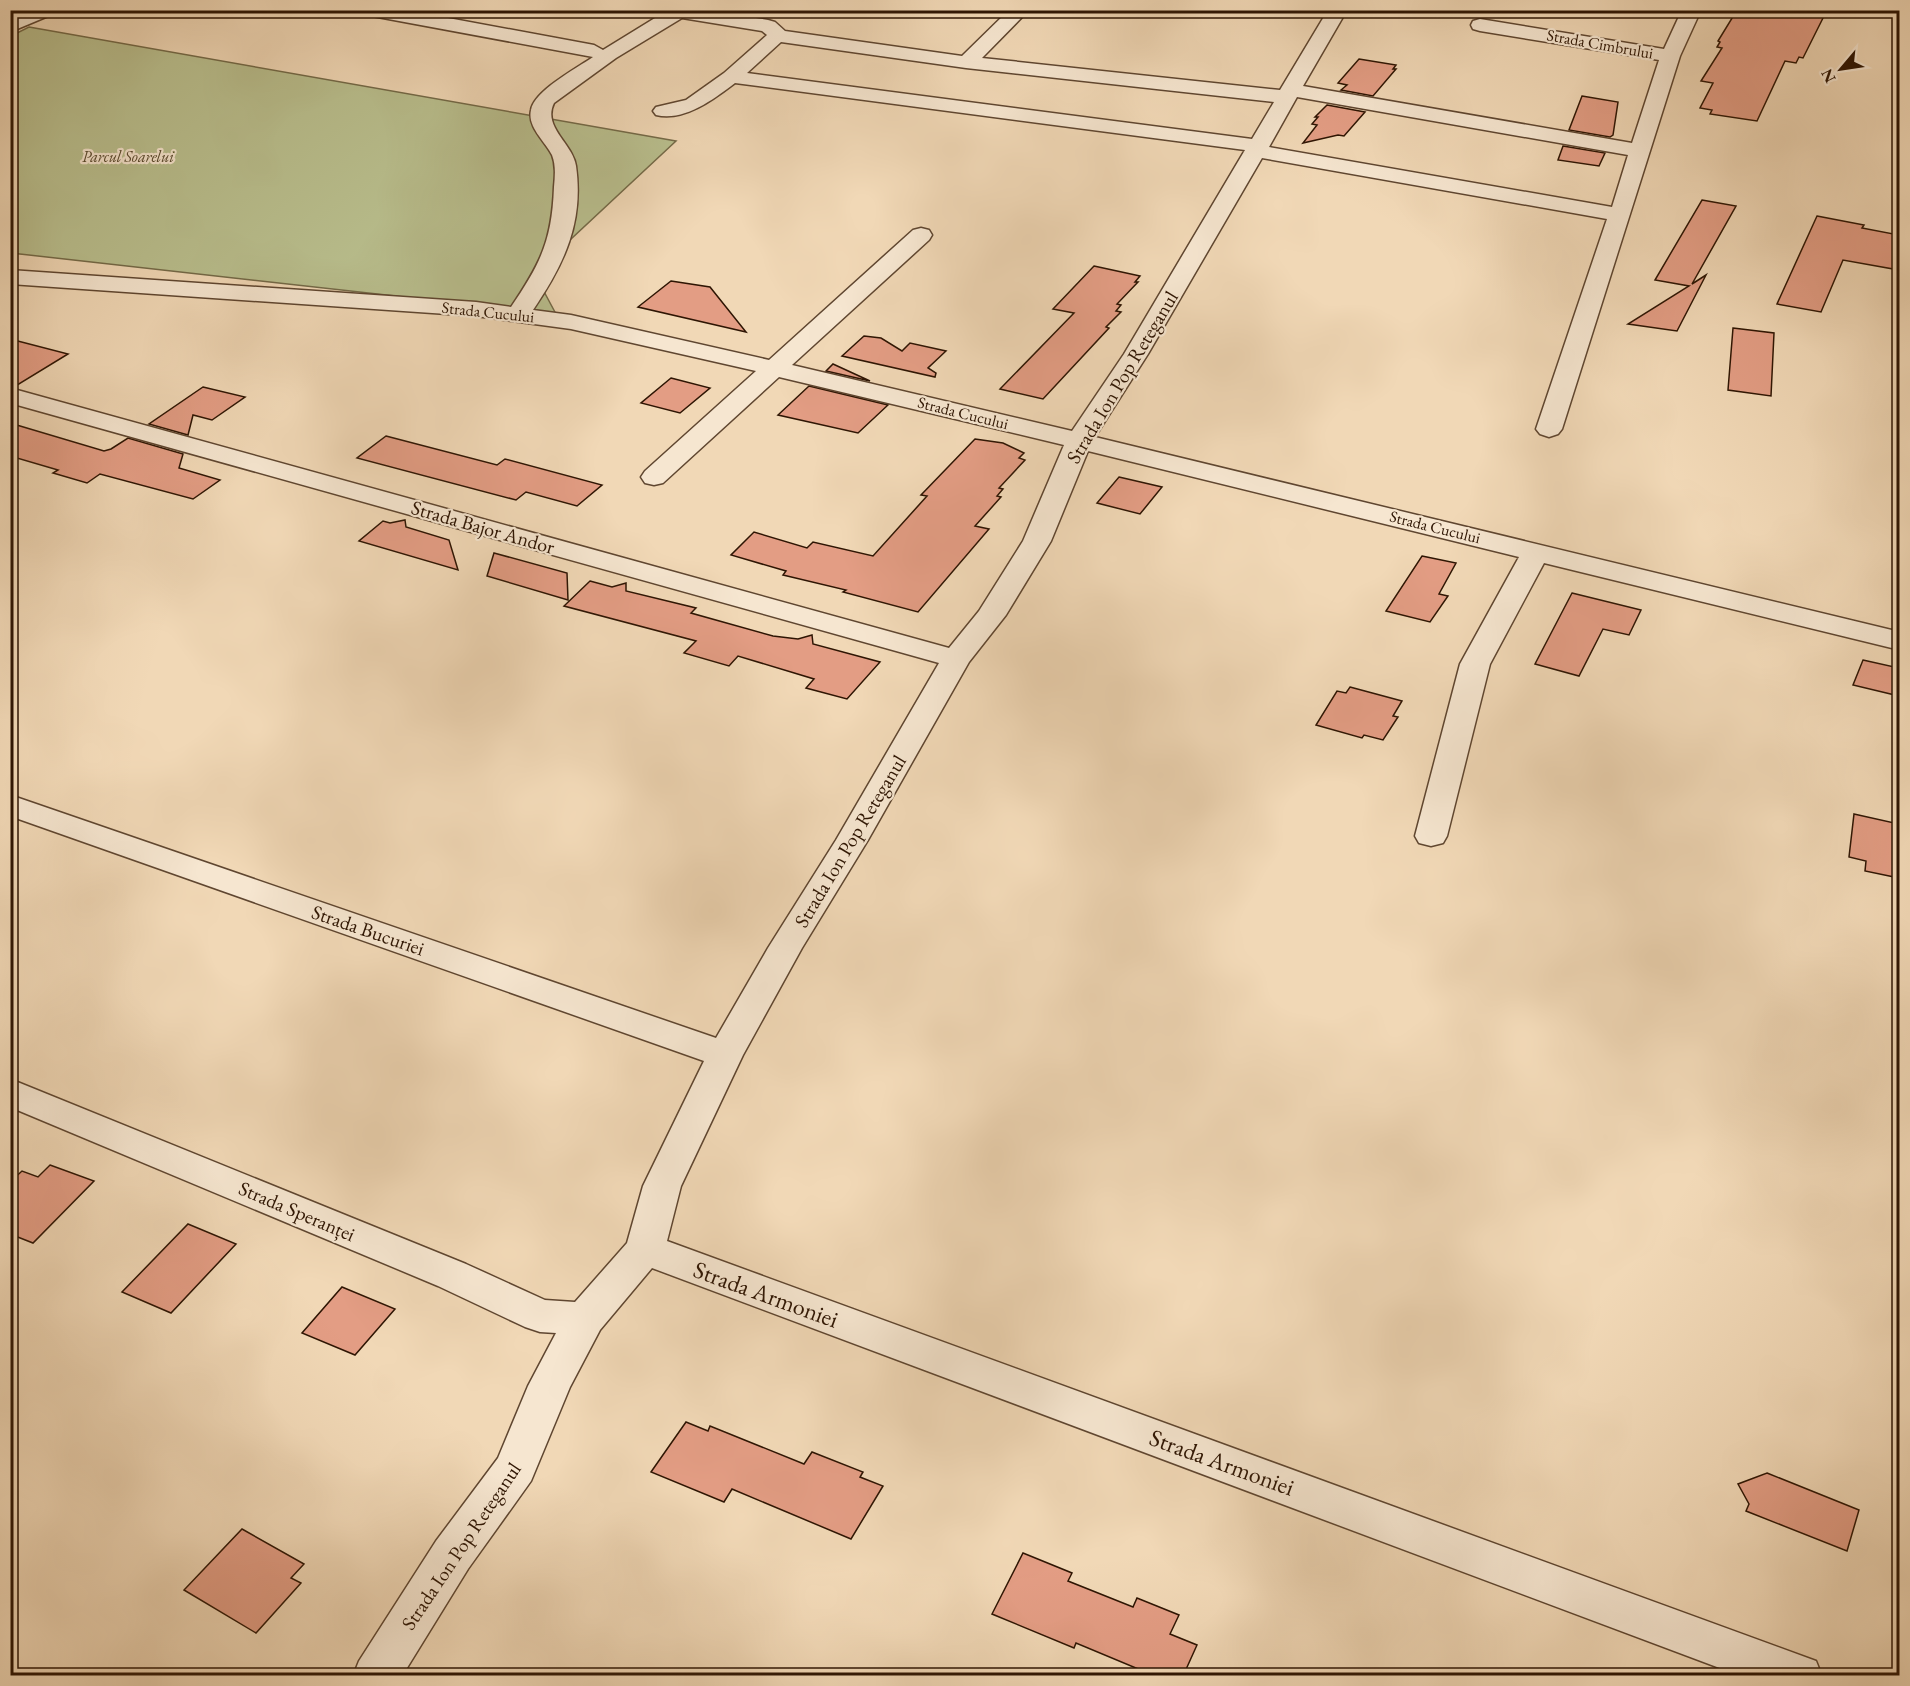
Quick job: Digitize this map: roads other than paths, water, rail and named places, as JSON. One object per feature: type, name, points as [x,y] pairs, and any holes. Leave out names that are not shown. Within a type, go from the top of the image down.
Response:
[{"type":"street","points":[[10,26],[46,10]]},
{"type":"street","points":[[372,10],[594,51]]},
{"type":"street","points":[[966,62],[1020,10]]},
{"type":"street","name":"Strada Ion Pop Reteganul","points":[[376,1676],[452,1555],[516,1468],[549,1386],[585,1319],[645,1249],[662,1186],[725,1055],[785,948],[852,840],[956,659],[991,615],[1038,541],[1079,441],[1136,354],[1338,10]]},
{"type":"street","name":"Strada Cimbrului","points":[[1480,25],[1670,56],[1692,10]]},
{"type":"street","points":[[519,313],[550,267],[558,250],[565,219],[565,165],[562,153],[539,119],[539,108],[545,100],[609,54],[680,11],[768,27],[775,31],[777,36]]},
{"type":"street","points":[[663,111],[693,104],[731,77],[777,36],[991,65],[1288,93],[1640,151]]},
{"type":"street","points":[[1549,429],[1670,56]]},
{"type":"street","points":[[958,107],[991,65]]},
{"type":"street","points":[[731,77],[1258,148],[1620,215]]},
{"type":"street","points":[[654,477],[921,235]]},
{"type":"street","name":"Strada Cucului","points":[[10,277],[519,313],[571,322],[774,367],[1899,641]]},
{"type":"street","name":"Strada Bajor Andor","points":[[10,395],[956,659]]},
{"type":"street","points":[[1431,836],[1475,664],[1536,552]]},
{"type":"street","name":"Strada Bucuriei","points":[[10,805],[725,1055]]},
{"type":"street","name":"Strada Speranței","points":[[10,1092],[452,1275],[540,1316],[585,1319]]},
{"type":"street","name":"Strada Armoniei","points":[[645,1249],[1798,1676]]},
{"type":"park label","name":"Parcul Soarelui","points":[[128,156]]}]
